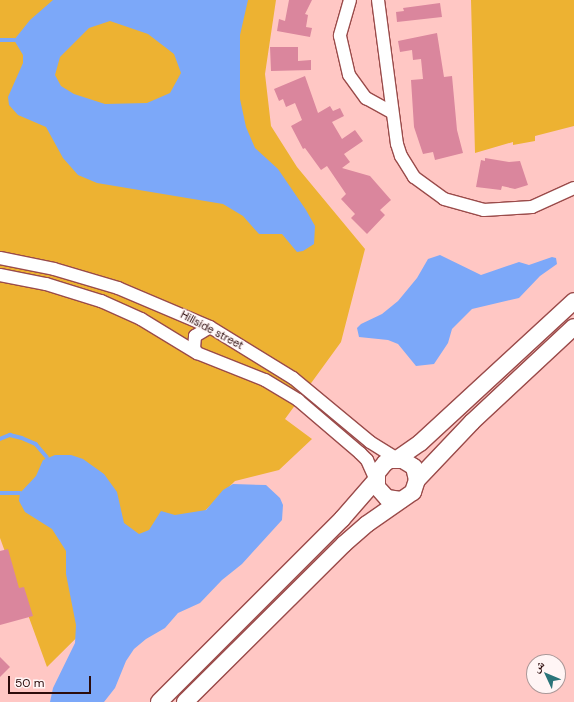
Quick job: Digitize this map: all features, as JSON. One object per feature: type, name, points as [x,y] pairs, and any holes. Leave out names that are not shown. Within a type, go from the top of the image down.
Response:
[{"type":"street","points":[[350,0],[340,36],[348,75],[366,98],[391,112]]},
{"type":"street","points":[[378,0],[391,112],[397,144],[406,168],[422,186],[444,199],[478,209],[516,209],[547,202],[574,188]]},
{"type":"street","name":"Hillside street","points":[[0,258],[54,269],[118,288],[210,327],[293,378],[370,442],[397,458]]},
{"type":"street","points":[[0,274],[46,284],[101,301],[141,319],[197,353],[265,380],[298,400],[360,453],[367,460],[376,480],[377,487],[387,498],[401,500]]},
{"type":"street","points":[[159,702],[342,519],[376,480],[380,467],[420,443],[574,301]]},
{"type":"street","points":[[197,353],[194,348],[195,336],[210,327]]},
{"type":"street","points":[[185,702],[344,544],[413,492],[417,480],[472,422],[574,327]]},
{"type":"street","points":[[397,458],[414,467],[417,480]]},
{"type":"shaded area","points":[[0,0],[276,0],[265,74],[271,126],[297,167],[365,249],[341,342],[285,419],[312,439],[279,470],[235,481],[47,667],[0,538]]},
{"type":"shaded area","points":[[471,0],[574,0],[574,126],[535,136],[535,141],[513,145],[513,142],[475,153]]},
{"type":"water","points":[[53,0],[248,0],[240,35],[240,99],[246,127],[255,148],[278,169],[306,210],[315,226],[314,244],[303,251],[297,252],[282,234],[259,234],[243,216],[223,204],[97,183],[78,175],[63,158],[46,127],[18,115],[9,105],[8,97],[23,63],[23,55],[14,40],[30,20]],"holes":[[[110,21],[148,34],[174,54],[181,73],[170,93],[147,103],[105,104],[74,94],[61,86],[55,75],[60,57],[89,28]]]},
{"type":"water","points":[[440,255],[481,275],[519,262],[529,265],[552,257],[556,258],[557,264],[540,276],[519,298],[472,309],[452,329],[448,343],[434,364],[416,366],[398,344],[388,340],[359,337],[357,328],[361,324],[382,314],[398,301],[417,278],[428,259]]},
{"type":"water","points":[[55,455],[71,455],[83,459],[104,474],[117,492],[124,523],[139,534],[149,530],[161,511],[175,515],[206,510],[223,490],[233,484],[266,485],[280,498],[283,505],[282,520],[242,564],[222,580],[200,603],[178,613],[165,628],[146,639],[134,649],[126,661],[115,688],[104,702],[50,702],[53,688],[75,643],[76,625],[66,574],[66,551],[52,529],[25,512],[19,501],[20,493],[36,476],[43,460]]},
{"type":"building","points":[[289,0],[312,0],[305,14],[308,15],[306,27],[312,28],[310,37],[277,31],[279,19],[285,21]]},
{"type":"building","points":[[440,3],[442,17],[397,22],[396,12],[404,11],[403,8]]},
{"type":"building","points":[[437,33],[444,77],[452,76],[457,130],[463,153],[435,160],[433,152],[423,154],[414,127],[411,80],[423,79],[421,59],[413,60],[412,50],[400,52],[398,41]]},
{"type":"building","points":[[270,47],[298,47],[298,61],[311,60],[311,70],[271,71]]},
{"type":"building","points":[[305,76],[318,113],[330,106],[333,111],[340,108],[344,116],[332,122],[342,139],[355,130],[363,141],[344,154],[350,162],[342,168],[370,176],[391,200],[380,210],[385,215],[367,234],[351,218],[355,214],[341,199],[346,194],[327,166],[321,170],[305,148],[303,149],[291,126],[302,120],[295,103],[286,107],[283,99],[279,101],[274,89]]},
{"type":"building","points":[[485,158],[509,162],[520,161],[528,185],[515,189],[502,186],[501,190],[476,187],[481,160],[485,161]]},
{"type":"building","points":[[8,549],[19,588],[24,587],[33,616],[0,625],[0,551]]},
{"type":"building","points":[[0,657],[10,667],[0,677]]},
{"type":"waterway","points":[[0,40],[14,40]]},
{"type":"waterway","points":[[0,439],[10,435],[22,438],[36,444],[47,457]]},
{"type":"waterway","points":[[0,493],[20,493]]}]
